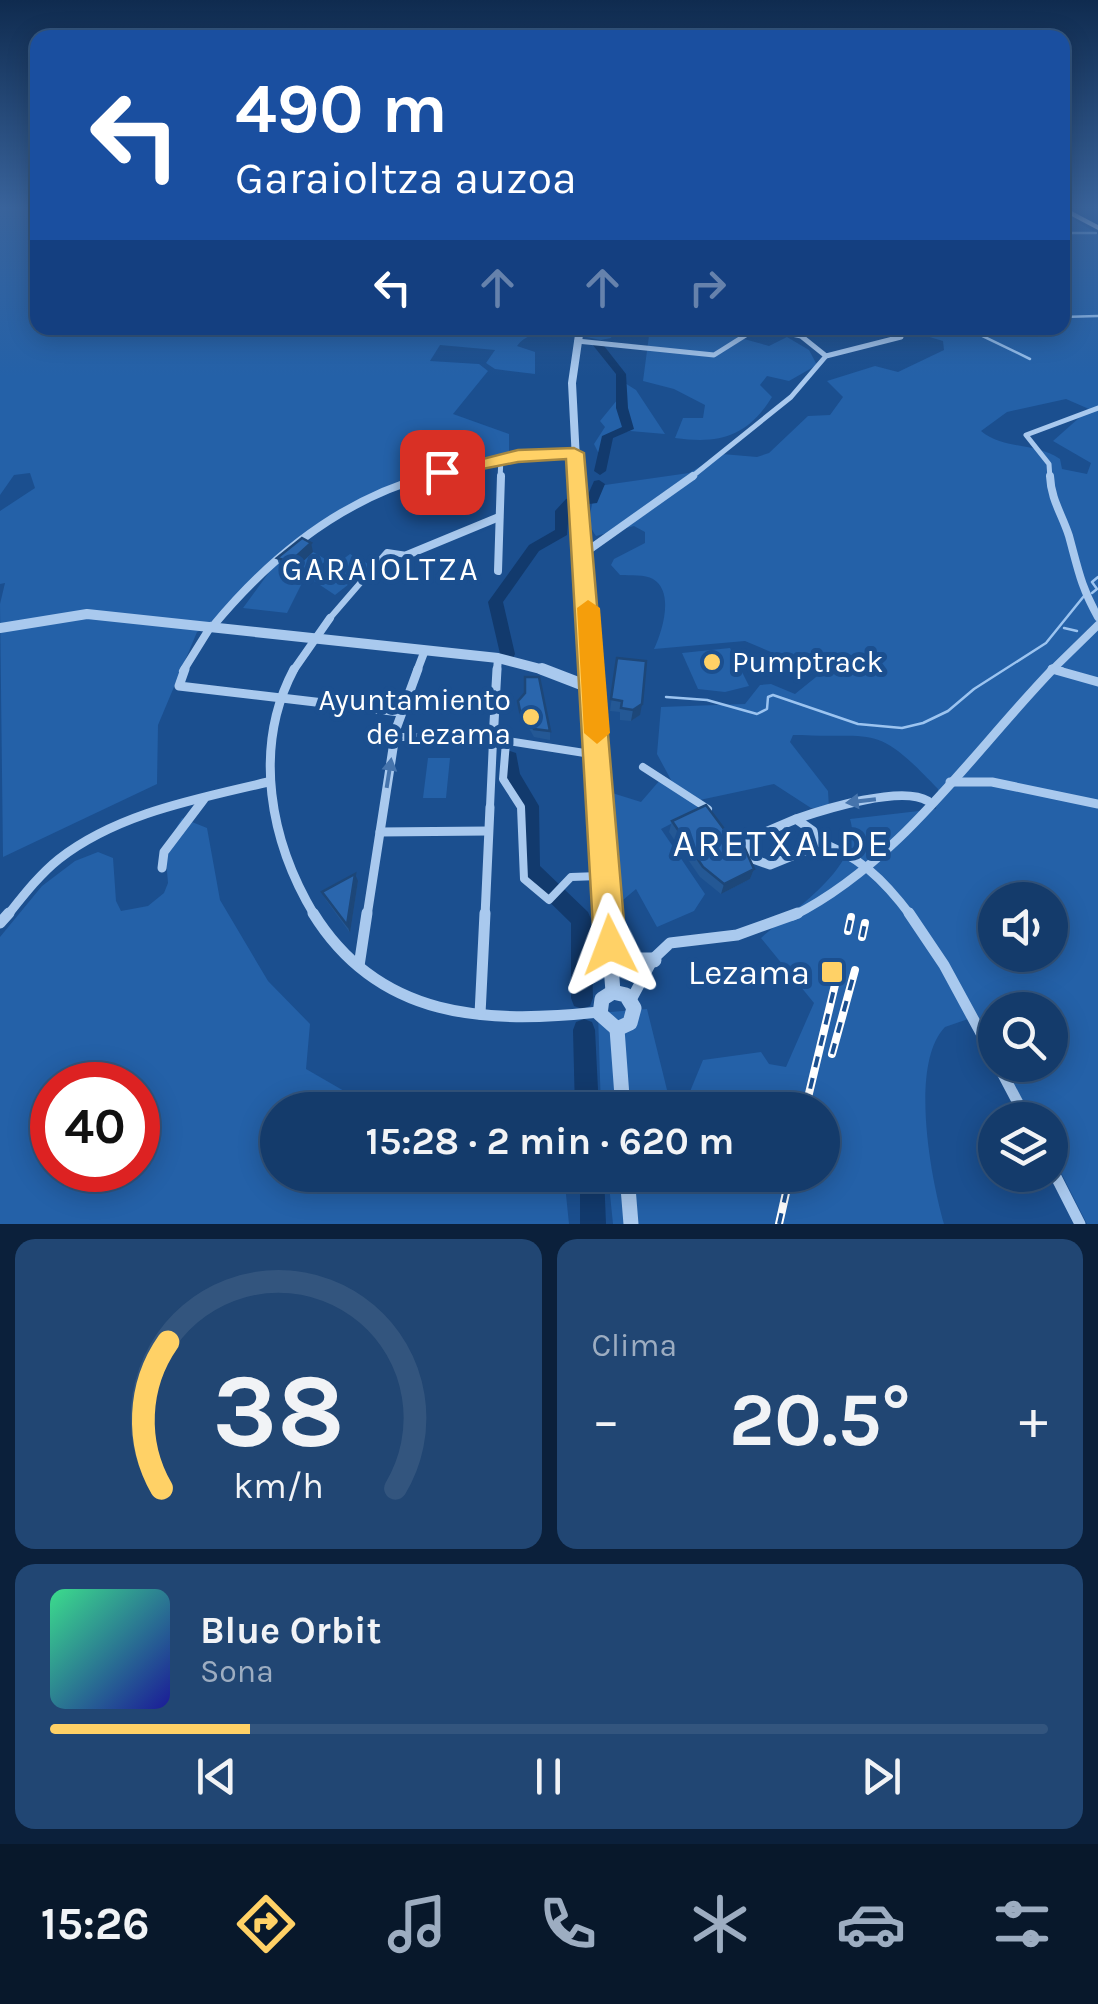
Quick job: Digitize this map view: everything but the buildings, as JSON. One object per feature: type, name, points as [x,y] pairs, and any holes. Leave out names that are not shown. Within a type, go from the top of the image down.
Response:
[{"type":"street","points":[[578,335],[572,383],[574,453],[613,992]]},
{"type":"street","points":[[576,341],[714,355],[746,335]]},
{"type":"street","points":[[796,335],[826,356]]},
{"type":"street","points":[[583,554],[730,450],[791,396],[826,356],[899,335]]},
{"type":"street","points":[[1098,408],[1026,435],[1049,464],[1051,498],[1068,533],[1084,595],[1098,617]]},
{"type":"street","points":[[400,712],[178,684],[212,626],[264,568],[345,511],[424,477],[501,458],[574,453]]},
{"type":"street","points":[[498,571],[501,458]]},
{"type":"street","points":[[499,517],[439,538],[408,556],[387,552],[315,637],[282,698],[269,756],[268,782],[279,846],[291,876],[325,932],[359,966],[408,998],[442,1011],[480,1014],[600,1012]]},
{"type":"street","points":[[0,628],[87,614],[212,626],[498,658],[526,663],[594,689]]},
{"type":"street","points":[[617,1029],[634,1016],[630,1000],[654,960],[673,941],[736,935],[779,922],[828,896],[950,782],[1052,668],[1098,625]]},
{"type":"street","points":[[359,966],[400,712],[425,650]]},
{"type":"street","points":[[480,1014],[498,658]]},
{"type":"street","points":[[1052,668],[1098,682]]},
{"type":"street","points":[[402,737],[483,737],[590,754]]},
{"type":"street","points":[[506,742],[503,778],[521,807],[522,874],[539,893],[551,898],[572,877],[599,876]]},
{"type":"street","points":[[643,768],[708,810],[719,824]]},
{"type":"street","points":[[0,923],[68,852],[139,820],[208,796],[268,782]]},
{"type":"street","points":[[950,782],[992,782],[1098,804]]},
{"type":"street","points":[[815,841],[809,849],[770,865],[761,865],[742,846],[750,838],[794,818],[844,802],[917,794],[928,802]]},
{"type":"street","points":[[162,868],[164,852],[176,833],[208,796]]},
{"type":"street","points":[[794,818],[805,822],[815,841],[846,852],[911,910],[978,1030]]},
{"type":"street","points":[[380,832],[488,830]]},
{"type":"street","points":[[342,950],[363,938]]},
{"type":"street","points":[[610,945],[628,960],[654,960]]},
{"type":"street","points":[[613,992],[630,1000]]},
{"type":"street","points":[[613,992],[602,999],[600,1012],[606,1024],[617,1029]]},
{"type":"street","points":[[617,1029],[622,1092]]},
{"type":"street","points":[[629,1192],[632,1224]]},
{"type":"street","points":[[1064,1192],[1080,1224]]},
{"type":"shaded area","points":[[0,263],[30,263],[30,335],[533,335],[517,346],[535,352],[535,374],[495,369],[486,363],[495,350],[440,345],[430,361],[479,364],[488,371],[453,414],[509,434],[509,459],[446,474],[384,495],[325,523],[271,560],[217,619],[197,632],[158,725],[157,784],[3,857],[0,604],[5,583],[0,584],[0,511],[35,488],[30,473],[14,475],[0,495]]},
{"type":"shaded area","points":[[1070,263],[1098,263],[1098,1224],[1087,1224],[1068,1187],[1068,1102],[1019,1102],[1006,1082],[1068,1082],[1068,992],[978,992],[978,1032],[971,1018],[945,1027],[934,1044],[928,1067],[926,1123],[944,1224],[613,1224],[610,1192],[840,1192],[840,1092],[690,1092],[703,1060],[761,1052],[769,1064],[786,1067],[814,1003],[761,938],[807,901],[837,870],[852,836],[850,819],[936,809],[938,789],[900,753],[874,738],[793,735],[790,742],[828,791],[829,808],[811,808],[774,784],[695,801],[698,810],[661,829],[705,894],[694,911],[657,927],[636,889],[623,900],[609,792],[641,802],[660,780],[677,791],[657,754],[661,707],[745,704],[760,685],[771,684],[795,694],[821,673],[745,641],[654,649],[665,612],[660,585],[646,576],[620,575],[611,565],[614,559],[645,543],[645,532],[634,526],[596,536],[590,518],[598,486],[689,473],[722,454],[757,457],[769,453],[808,416],[830,415],[843,397],[827,381],[875,366],[898,372],[944,350],[943,341],[923,335],[1070,335]],"holes":[[[1066,399],[1089,409],[1053,441],[1091,463],[1087,474],[1062,469],[1060,459],[1050,454],[1000,441],[981,431],[1007,412]]]},
{"type":"shaded area","points":[[574,335],[612,335],[601,340]]},
{"type":"shaded area","points":[[649,335],[746,335],[744,339],[769,346],[787,337],[809,350],[817,365],[789,381],[767,376],[760,385],[772,397],[753,421],[731,435],[706,440],[675,438],[683,418],[703,418],[705,405],[674,389],[643,381]]},
{"type":"shaded area","points":[[620,380],[636,390],[665,434],[630,431],[611,436],[610,451],[598,452],[594,444],[605,427],[600,421],[618,399]]},
{"type":"shaded area","points":[[301,545],[327,560],[305,577],[287,613],[243,608],[275,564]]},
{"type":"shaded area","points":[[350,554],[372,566],[335,595],[314,581]]},
{"type":"shaded area","name":"Pumptrack","points":[[730,648],[749,686],[725,692],[698,689],[682,653]]},
{"type":"shaded area","points":[[428,758],[450,758],[446,798],[423,798]]},
{"type":"shaded area","points":[[182,818],[207,828],[220,900],[268,981],[310,1024],[306,1069],[346,1092],[260,1092],[260,1192],[566,1192],[569,1224],[0,1224],[0,937],[42,886],[75,861],[98,852],[113,858],[116,901],[121,911],[148,906],[164,893],[168,883],[165,848]]},
{"type":"shaded area","points":[[647,1009],[668,1092],[600,1092],[598,1013]]},
{"type":"waterway","points":[[1070,317],[1098,316]]},
{"type":"waterway","points":[[980,335],[1030,359]]},
{"type":"waterway","points":[[597,344],[621,374],[622,408],[628,429],[608,436],[600,471]]},
{"type":"waterway","points":[[586,502],[592,500],[599,484]]},
{"type":"waterway","points":[[507,654],[495,602],[534,548],[562,532],[562,511],[571,502]]},
{"type":"waterway","points":[[1092,593],[1097,589],[1092,582],[1098,577]]},
{"type":"waterway","points":[[666,697],[707,700],[757,714],[767,709],[768,697],[773,695],[858,724],[902,728],[923,723],[948,711],[974,689],[1046,643],[1084,596]]},
{"type":"waterway","points":[[1064,628],[1077,631]]},
{"type":"waterway","points":[[510,758],[511,775],[530,806],[530,870],[581,919],[582,998]]},
{"type":"waterway","points":[[584,1030],[586,1092]]},
{"type":"waterway","points":[[592,1192],[593,1224]]},
{"type":"railway","points":[[848,931],[851,917]]},
{"type":"railway","points":[[862,937],[865,923]]},
{"type":"railway","points":[[809,1092],[840,964]]},
{"type":"railway","points":[[832,1054],[855,970]]},
{"type":"railway","points":[[779,1224],[786,1192]]},
{"type":"slow traffic","points":[[588,608],[597,733]]},
{"type":"place","name":"Pumptrack","points":[[712,662]]},
{"type":"place","name":"Ayuntamiento de Lezama","points":[[531,717]]},
{"type":"place","name":"Lezama","points":[[832,972]]},
{"type":"district","name":"GARAIOLTZA","points":[[381,569]]},
{"type":"district","name":"ARETXALDE","points":[[782,843]]},
{"type":"route","points":[[442,472],[518,456],[574,453],[610,945]]}]
